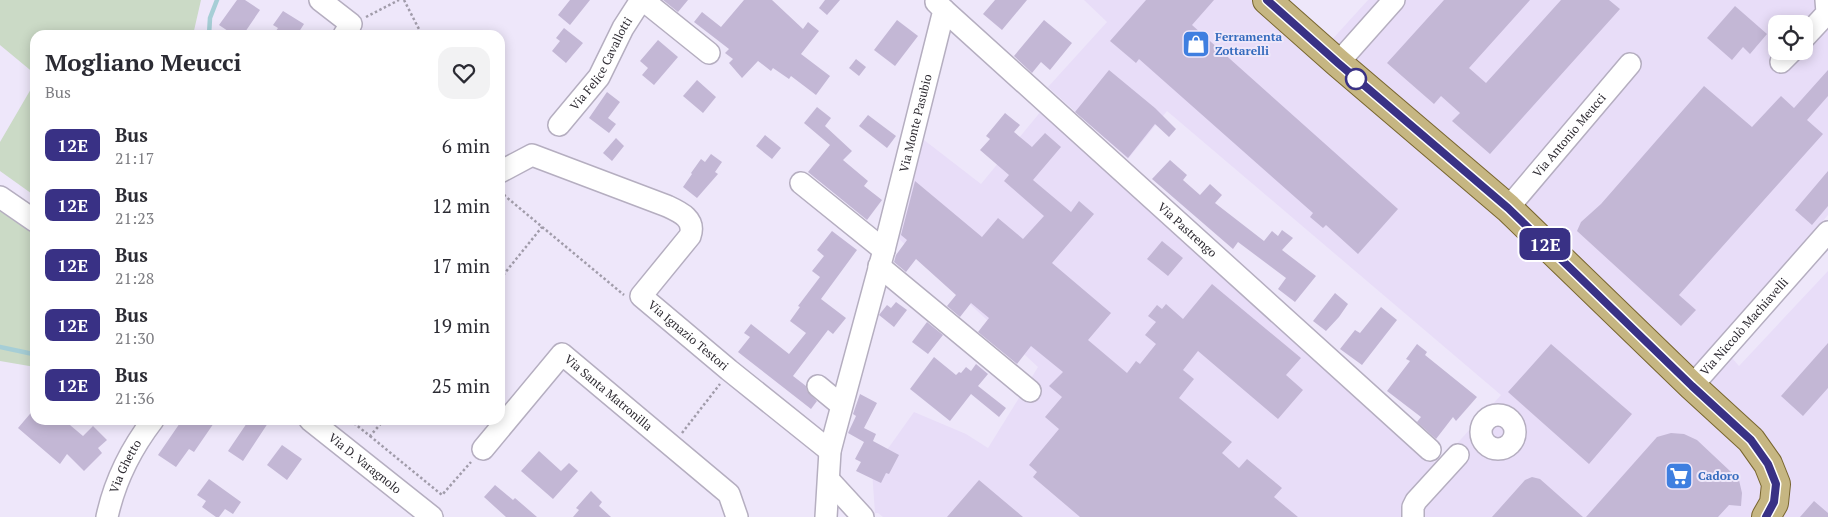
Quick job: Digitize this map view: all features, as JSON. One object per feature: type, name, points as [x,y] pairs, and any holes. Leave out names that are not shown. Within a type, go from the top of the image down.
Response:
[{"type":"main road","points":[[1267,0],[1508,208],[1692,386]]},
{"type":"main road","name":"Via Niccolò Machiavelli","points":[[1692,386],[1751,440],[1768,464],[1776,484],[1774,502],[1766,517]]},
{"type":"street","points":[[320,0],[347,30]]},
{"type":"street","name":"Via Felice Cavallotti","points":[[559,125],[599,77],[623,28],[642,0],[709,54]]},
{"type":"street","points":[[1338,63],[1394,0]]},
{"type":"street","points":[[1813,28],[1827,13],[1826,0]]},
{"type":"street","name":"Via Monte Pasubio","points":[[826,517],[830,451],[882,258],[939,5]]},
{"type":"street","name":"Via Pastrengo","points":[[939,5],[1430,450]]},
{"type":"street","name":"Via Antonio Meucci","points":[[1508,208],[1630,64]]},
{"type":"street","name":"Via Ignazio Testori","points":[[505,169],[532,155],[667,206],[687,218],[692,227],[690,236],[641,296],[830,451]]},
{"type":"street","points":[[800,183],[1030,392]]},
{"type":"street","points":[[0,197],[30,218]]},
{"type":"street","name":"Via Niccolò Machiavelli","points":[[1692,386],[1828,232]]},
{"type":"street","name":"Via Santa Matronilla","points":[[505,423],[562,354],[729,494],[737,517]]},
{"type":"street","points":[[818,386],[841,405]]},
{"type":"street","points":[[1458,455],[1498,449],[1512,441],[1515,430],[1510,420],[1496,415],[1486,420],[1482,435],[1492,448],[1498,449]]},
{"type":"street","name":"Via Ghetto","points":[[106,517],[120,473],[131,452],[150,425]]},
{"type":"street","name":"Via D. Varagnolo","points":[[316,425],[426,513]]},
{"type":"street","name":"Via Santa Matronilla","points":[[483,449],[503,425]]},
{"type":"street","points":[[1412,517],[1416,501],[1458,455],[1462,447],[1483,427]]},
{"type":"street","points":[[829,480],[863,517]]},
{"type":"path","points":[[347,30],[399,0]]},
{"type":"path","points":[[404,0],[419,30]]},
{"type":"path","points":[[505,196],[625,297]]},
{"type":"path","points":[[505,273],[542,227]]},
{"type":"path","points":[[672,446],[729,370]]},
{"type":"path","points":[[356,425],[442,495],[483,449]]},
{"type":"path","points":[[370,436],[380,425]]},
{"type":"shaded area","points":[[1084,0],[1256,0],[1318,55],[1368,0],[1828,0],[1828,215],[1718,342],[1739,366],[1828,271],[1828,517],[883,517],[875,513],[872,471],[914,412],[966,434],[988,448],[1038,367],[897,237],[915,133],[981,184],[1042,110],[1434,462],[1452,449],[1501,395],[1167,111],[1128,159],[1048,87],[1107,22]]},
{"type":"green space","points":[[0,0],[201,0],[194,30],[30,30],[30,70],[0,45]]},
{"type":"green space","points":[[30,91],[30,192],[0,171],[0,142]]},
{"type":"green space","points":[[0,198],[30,219],[30,366],[0,361]]},
{"type":"building","points":[[237,0],[245,0],[260,10],[246,30],[226,30],[219,25]]},
{"type":"building","points":[[570,0],[590,0],[570,25],[558,15]]},
{"type":"building","points":[[663,0],[688,0],[678,12]]},
{"type":"building","points":[[744,0],[772,0],[803,29],[808,22],[819,31],[801,54],[830,76],[816,95],[791,76],[789,79],[773,68],[771,71],[758,61],[742,78],[729,63],[733,59],[725,53],[729,49],[694,22],[702,12],[721,27]]},
{"type":"building","points":[[825,0],[840,0],[827,15],[819,8]]},
{"type":"building","points":[[995,0],[1027,0],[1002,30],[983,14]]},
{"type":"building","points":[[1146,0],[1214,0],[1192,25],[1398,209],[1358,254],[1326,225],[1323,228],[1310,217],[1313,213],[1139,59],[1136,63],[1110,41]]},
{"type":"building","points":[[1444,0],[1530,0],[1469,68],[1486,83],[1561,0],[1609,0],[1620,9],[1490,154],[1452,121],[1460,113],[1441,96],[1434,104],[1387,63]]},
{"type":"building","points":[[1735,6],[1767,34],[1750,54],[1743,47],[1732,60],[1707,38]]},
{"type":"building","points":[[283,11],[304,24],[300,30],[277,30],[278,28],[273,25]]},
{"type":"building","points":[[897,20],[918,36],[895,66],[874,50]]},
{"type":"building","points":[[1044,20],[1072,43],[1050,70],[1041,62],[1032,73],[1014,56]]},
{"type":"building","points":[[564,28],[583,43],[566,63],[552,51],[560,41],[556,38]]},
{"type":"building","points":[[658,40],[678,57],[654,85],[642,75],[648,68],[640,61]]},
{"type":"building","points":[[856,59],[866,67],[859,76],[849,68]]},
{"type":"building","points":[[1109,70],[1155,108],[1176,129],[1169,137],[1155,124],[1128,158],[1075,112]]},
{"type":"building","points":[[1828,70],[1828,96],[1807,120],[1823,134],[1679,295],[1696,310],[1681,326],[1577,231],[1581,222],[1601,204],[1704,86],[1752,127],[1781,96],[1794,108]]},
{"type":"building","points":[[697,80],[716,97],[703,113],[683,96]]},
{"type":"building","points":[[607,92],[620,102],[608,118],[616,124],[609,133],[589,118]]},
{"type":"building","points":[[817,107],[831,118],[825,126],[852,151],[843,160],[868,181],[864,186],[882,200],[867,220],[808,172],[830,145],[804,123]]},
{"type":"building","points":[[1005,113],[1020,125],[1014,132],[1032,147],[1045,133],[1061,147],[1033,180],[1071,212],[1079,201],[1094,214],[1052,263],[1111,313],[1088,340],[1127,373],[1136,361],[1140,364],[1156,344],[1145,335],[1156,322],[1148,316],[1157,305],[1162,309],[1166,304],[1183,319],[1212,284],[1301,358],[1286,375],[1303,390],[1278,419],[1198,351],[1183,370],[1194,379],[1179,398],[1232,442],[1222,453],[1239,468],[1247,459],[1282,488],[1274,497],[1298,517],[1080,517],[1033,477],[1037,472],[1029,465],[1059,429],[1045,417],[1062,397],[1049,386],[1063,372],[1031,346],[1017,364],[978,332],[989,318],[971,303],[960,317],[947,306],[956,295],[916,259],[906,272],[894,262],[896,255],[907,240],[901,235],[915,181],[982,237],[998,218],[1023,239],[1044,216],[1004,181],[1009,175],[980,150],[990,139],[986,136]]},
{"type":"building","points":[[868,115],[896,136],[887,148],[859,126]]},
{"type":"building","points":[[765,135],[781,148],[772,159],[756,146]]},
{"type":"building","points":[[616,138],[624,146],[612,161],[603,153]]},
{"type":"building","points":[[711,154],[722,162],[715,172],[718,174],[697,198],[683,187],[701,159],[705,162]]},
{"type":"building","points":[[1170,160],[1187,175],[1183,180],[1200,195],[1210,184],[1222,195],[1215,203],[1264,241],[1272,231],[1278,236],[1282,230],[1293,238],[1282,250],[1316,276],[1295,302],[1278,289],[1286,278],[1238,242],[1233,249],[1152,179]]},
{"type":"building","points":[[1828,171],[1828,206],[1812,225],[1795,210]]},
{"type":"building","points":[[832,231],[857,250],[821,299],[846,318],[833,334],[828,330],[793,376],[806,386],[807,391],[817,401],[811,409],[738,352],[750,337],[744,333],[751,324],[789,354],[806,333],[790,321],[800,307],[798,306],[820,277],[812,271],[824,256],[817,250]]},
{"type":"building","points":[[1162,241],[1183,258],[1168,276],[1147,259]]},
{"type":"building","points":[[1335,293],[1348,304],[1326,331],[1313,321]]},
{"type":"building","points":[[896,302],[907,310],[894,327],[879,315],[887,305],[891,308]]},
{"type":"building","points":[[1381,307],[1397,320],[1362,365],[1340,349],[1355,330],[1360,333]]},
{"type":"building","points":[[927,322],[943,335],[928,354],[912,342]]},
{"type":"building","points":[[1828,343],[1828,388],[1803,416],[1781,396]]},
{"type":"building","points":[[1417,344],[1427,352],[1425,355],[1477,397],[1456,421],[1453,417],[1436,439],[1417,422],[1421,417],[1387,391],[1410,361],[1406,359]]},
{"type":"building","points":[[1551,344],[1632,414],[1589,464],[1508,392]]},
{"type":"building","points":[[934,357],[956,375],[959,372],[961,373],[966,367],[971,371],[976,364],[988,374],[978,386],[1006,408],[999,417],[971,394],[950,421],[910,389]]},
{"type":"building","points":[[860,394],[877,403],[864,428],[876,434],[873,441],[899,455],[889,474],[886,473],[881,483],[856,471],[861,462],[855,459],[864,442],[848,433],[856,416],[853,414]]},
{"type":"building","points":[[30,414],[30,425],[70,425],[83,436],[93,426],[107,440],[98,448],[102,453],[84,471],[67,454],[60,464],[18,428]]},
{"type":"building","points":[[179,425],[213,425],[194,452],[189,449],[176,467],[158,455]]},
{"type":"building","points":[[246,425],[267,425],[243,461],[228,451]]},
{"type":"building","name":"Cadoro","points":[[1671,433],[1684,434],[1697,440],[1739,480],[1742,493],[1741,506],[1729,505],[1718,517],[1586,517],[1657,437]]},
{"type":"building","points":[[282,445],[302,459],[287,480],[267,465]]},
{"type":"building","points":[[539,451],[561,471],[569,463],[578,471],[553,499],[521,471]]},
{"type":"building","points":[[1532,477],[1540,479],[1583,517],[1492,517],[1525,480]]},
{"type":"building","points":[[209,479],[241,502],[233,514],[225,509],[219,517],[216,517],[202,507],[206,501],[197,495]]},
{"type":"building","points":[[979,480],[1023,517],[947,517]]},
{"type":"building","points":[[495,485],[513,500],[515,498],[537,517],[506,517],[484,497]]},
{"type":"building","points":[[591,491],[602,502],[599,506],[611,517],[573,517],[579,510],[576,508]]},
{"type":"building","points":[[1814,501],[1828,513],[1828,517],[1800,517]]},
{"type":"waterway","points":[[209,30],[210,18],[217,0]]},
{"type":"waterway","points":[[0,347],[30,353]]},
{"type":"bus line","name":"12E","points":[[1267,0],[1508,208],[1566,266],[1751,440],[1768,464],[1776,484],[1774,502],[1766,517]]},
{"type":"place","name":"Ferramenta Zottarelli","points":[[1196,44]]},
{"type":"place","name":"Cadoro","points":[[1679,476]]}]
